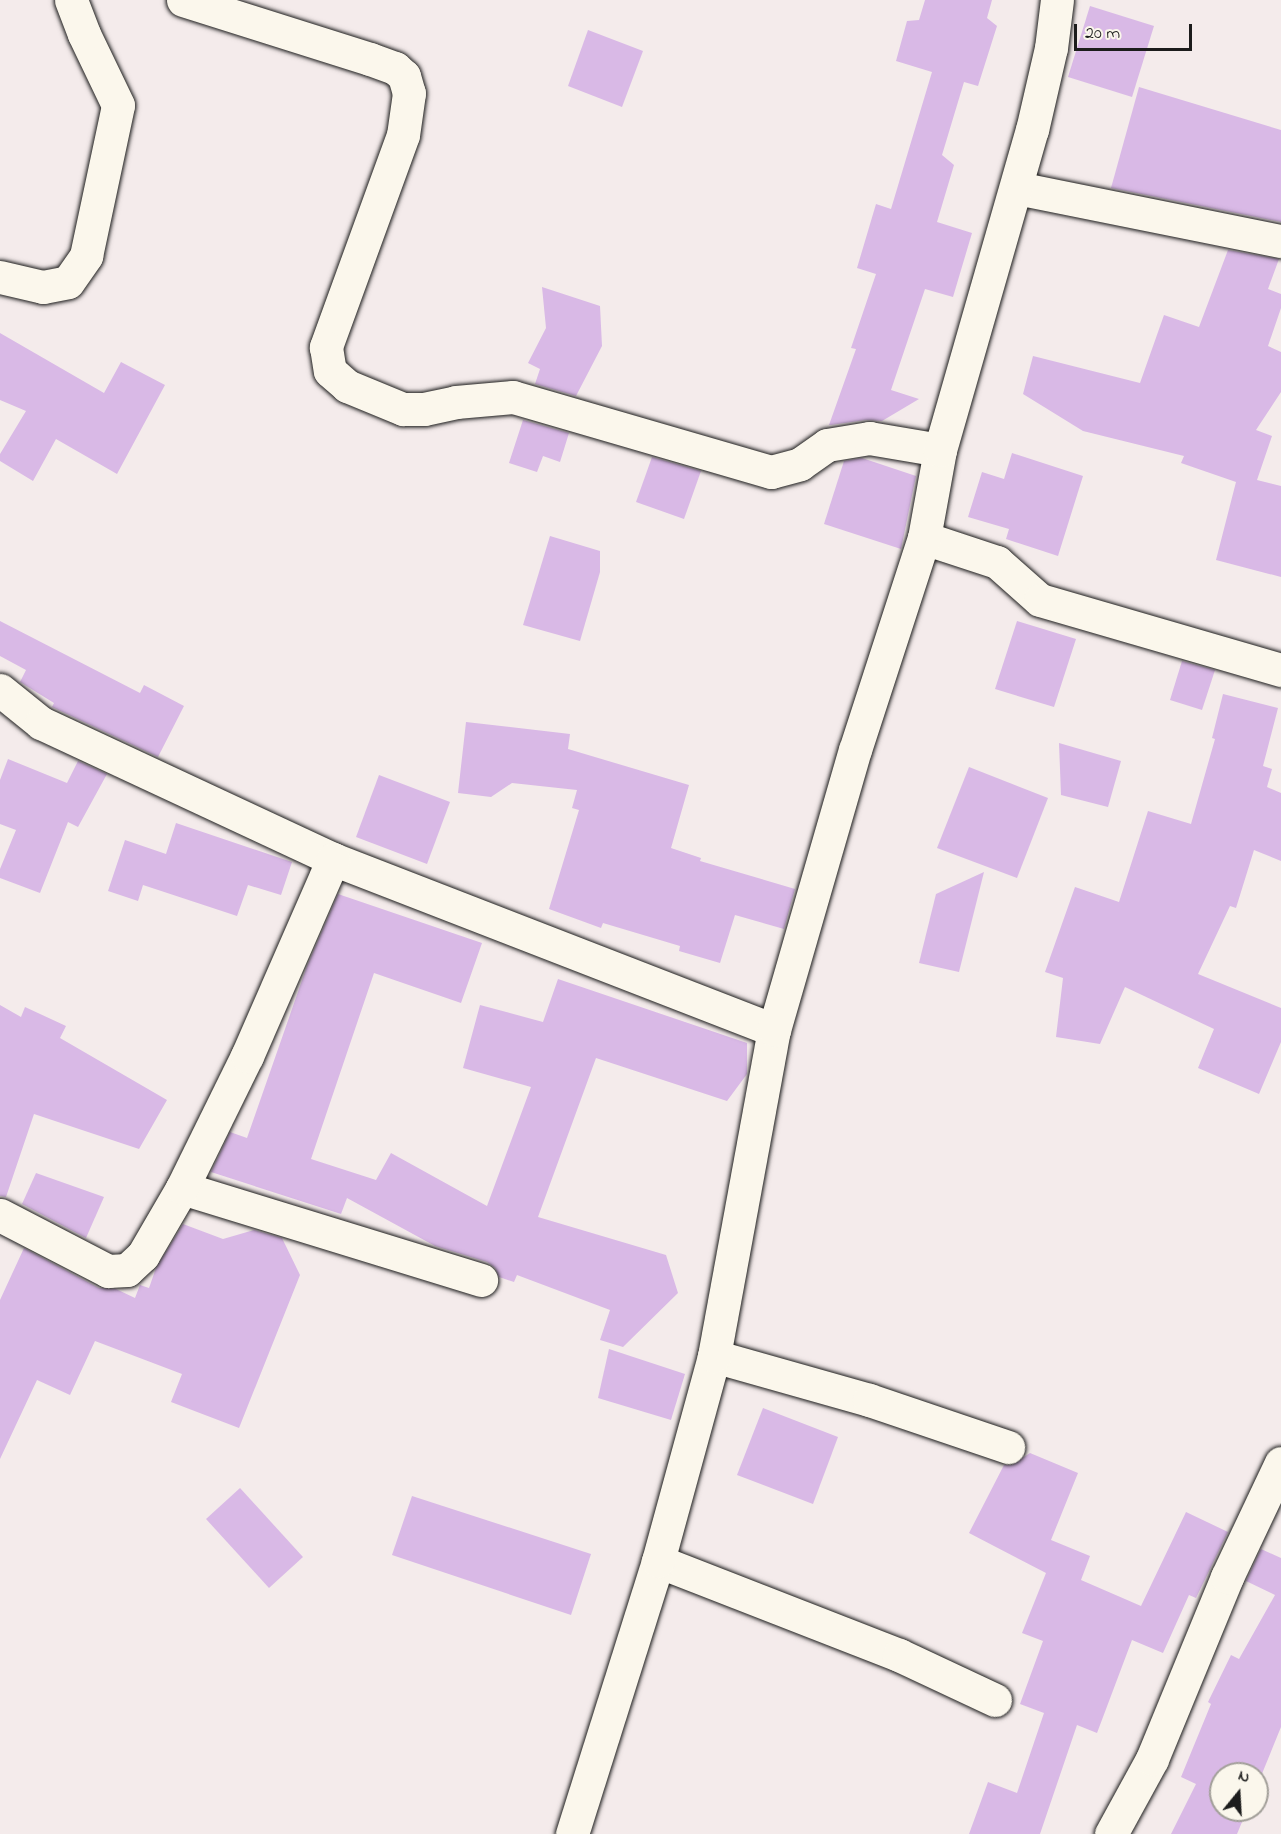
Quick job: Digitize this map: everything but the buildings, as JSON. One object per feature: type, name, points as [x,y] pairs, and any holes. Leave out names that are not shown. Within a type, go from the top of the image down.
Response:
[{"type":"street","points":[[0,277],[43,287],[68,282],[86,256],[118,105],[84,34],[71,0]]},
{"type":"street","points":[[183,0],[387,65],[395,68],[404,76],[409,93],[403,135],[326,347],[330,370],[347,386],[403,409],[424,409],[456,402],[513,397],[771,472],[800,464],[827,445],[869,438],[940,450]]},
{"type":"street","points":[[572,1834],[658,1561],[714,1356],[774,1030],[855,750],[924,538],[940,450],[1017,188],[1051,48],[1058,0]]},
{"type":"street","points":[[1017,188],[1281,241]]},
{"type":"street","points":[[924,538],[997,562],[1040,600],[1281,670]]},
{"type":"street","points":[[0,690],[41,723],[333,859],[774,1030]]},
{"type":"street","points":[[0,1215],[108,1271],[127,1270],[143,1255],[182,1188],[247,1056],[333,859]]},
{"type":"street","points":[[182,1188],[481,1280]]},
{"type":"street","points":[[714,1356],[869,1400],[1008,1448]]},
{"type":"street","points":[[1111,1834],[1152,1759],[1227,1577],[1281,1463]]},
{"type":"street","points":[[658,1561],[899,1655],[995,1700]]}]
